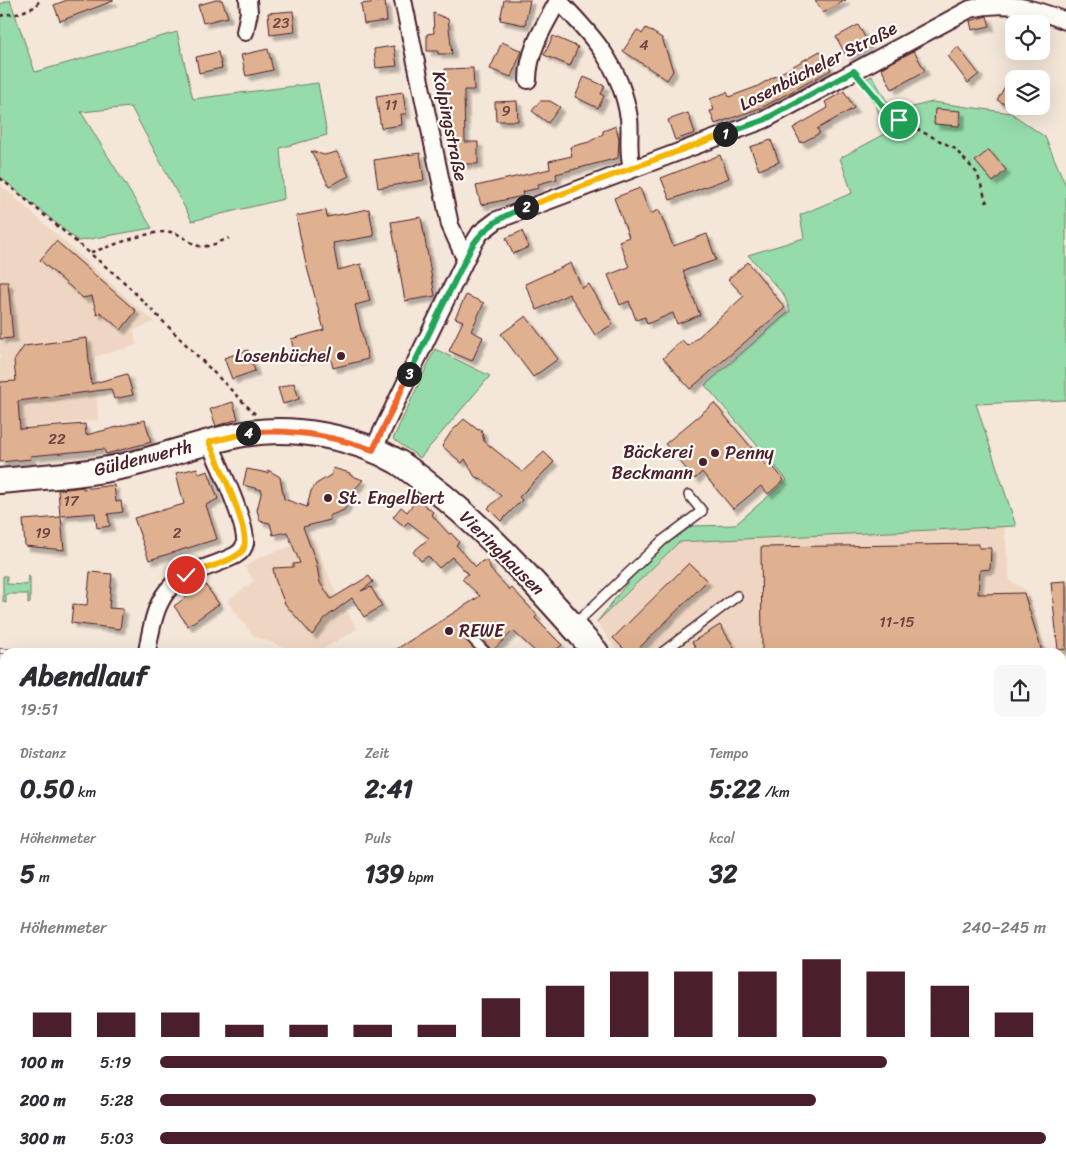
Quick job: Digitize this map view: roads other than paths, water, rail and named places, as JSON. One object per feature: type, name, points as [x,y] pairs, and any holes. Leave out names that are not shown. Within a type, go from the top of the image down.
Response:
[{"type":"main road","name":"Güldenwerth","points":[[0,481],[125,466],[209,442],[255,432],[309,434],[373,450]]},
{"type":"main road","name":"Vieringhausen","points":[[373,450],[404,466],[467,516],[501,548],[592,648]]},
{"type":"street","points":[[245,32],[249,12],[248,0]]},
{"type":"street","name":"Kolpingstraße","points":[[403,0],[450,225],[463,254],[467,255]]},
{"type":"street","points":[[528,80],[528,63],[558,0],[598,44],[614,68],[629,120],[628,154],[632,168]]},
{"type":"street","name":"Losenbücheler Straße","points":[[373,450],[467,255],[480,233],[497,220],[764,120],[970,9],[986,4],[1015,4],[1066,21]]},
{"type":"street","points":[[148,648],[154,617],[164,594],[186,575],[236,555],[242,551],[245,543],[233,500],[209,442]]},
{"type":"lane","points":[[573,626],[662,541],[702,511],[688,495]]},
{"type":"lane","points":[[668,648],[738,596]]},
{"type":"lane","points":[[468,634],[482,648]]},
{"type":"place","name":"Losenbüchel","points":[[341,356]]},
{"type":"place","name":"Penny","points":[[715,453]]},
{"type":"place","name":"Bäckerei Beckmann","points":[[703,462]]},
{"type":"place","name":"St. Engelbert","points":[[328,498]]},
{"type":"place","name":"REWE","points":[[449,631]]}]
